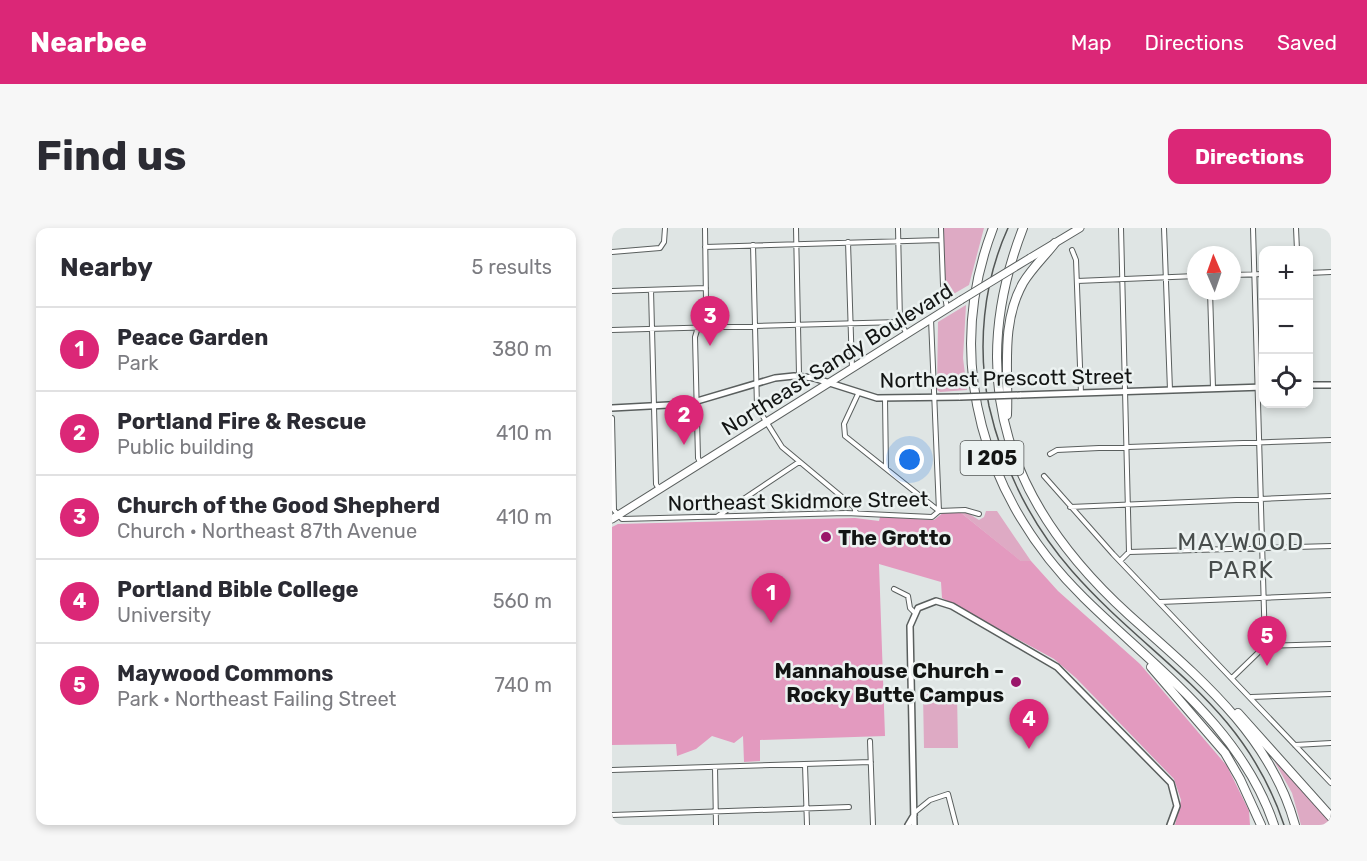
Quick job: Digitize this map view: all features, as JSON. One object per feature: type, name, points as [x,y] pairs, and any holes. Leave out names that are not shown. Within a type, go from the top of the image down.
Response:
[{"type":"highway","points":[[978,278],[979,257],[988,228]]},
{"type":"highway","name":"I 205","points":[[993,228],[978,278],[970,331],[972,372],[982,426],[1000,477],[1024,526],[1055,567],[1148,659],[1190,696],[1226,737],[1255,781],[1274,825]]},
{"type":"highway","name":"I 205","points":[[1023,228],[1006,282],[999,320],[998,374],[1005,422],[1028,489],[1059,541],[1093,580],[1229,708],[1266,758],[1281,787],[1295,825]]},
{"type":"highway","points":[[1005,422],[1007,414],[1006,361],[1014,304],[1027,277],[1055,243]]},
{"type":"highway","points":[[1148,659],[1151,667],[1225,753],[1240,778],[1261,825]]},
{"type":"highway","points":[[1229,708],[1246,721],[1331,817]]},
{"type":"main road","name":"Northeast Sandy Boulevard","points":[[615,518],[852,368],[1080,228]]},
{"type":"street","points":[[612,252],[660,248],[664,242],[665,228]]},
{"type":"street","points":[[701,464],[698,458],[696,328],[705,308],[705,228]]},
{"type":"street","points":[[796,228],[799,375]]},
{"type":"street","points":[[898,228],[900,322],[907,334]]},
{"type":"street","points":[[940,228],[943,285],[948,309]]},
{"type":"street","points":[[1121,228],[1129,552]]},
{"type":"street","points":[[1164,228],[1170,391]]},
{"type":"street","points":[[1253,228],[1259,355]]},
{"type":"street","points":[[1296,228],[1297,246]]},
{"type":"street","points":[[705,247],[941,240]]},
{"type":"street","points":[[848,242],[852,368]]},
{"type":"street","points":[[753,245],[756,404],[779,444],[854,507],[856,513]]},
{"type":"street","points":[[1072,250],[1076,260],[1081,393]]},
{"type":"street","points":[[1313,273],[1331,272]]},
{"type":"street","points":[[1241,275],[1259,274]]},
{"type":"street","points":[[1077,281],[1187,277]]},
{"type":"street","points":[[612,291],[706,288]]},
{"type":"street","points":[[651,290],[656,484],[660,490]]},
{"type":"street","points":[[1210,300],[1213,389]]},
{"type":"street","points":[[931,319],[939,511]]},
{"type":"street","points":[[612,330],[900,322]]},
{"type":"street","name":"Northeast Prescott Street","points":[[612,408],[654,407],[696,402],[756,384],[799,375],[858,394],[885,399],[1259,387]]},
{"type":"street","points":[[1313,386],[1331,385]]},
{"type":"street","points":[[858,394],[844,424],[843,432],[939,511]]},
{"type":"street","points":[[885,399],[886,469]]},
{"type":"street","points":[[1261,408],[1265,646]]},
{"type":"street","points":[[612,418],[615,518]]},
{"type":"street","points":[[1050,454],[1057,450],[1331,440]]},
{"type":"street","points":[[718,517],[723,510],[799,462]]},
{"type":"street","points":[[1044,476],[1070,507],[1331,783]]},
{"type":"street","points":[[1070,507],[1331,496]]},
{"type":"street","name":"Northeast Skidmore Street","points":[[615,518],[624,520],[856,513],[932,517],[939,511],[965,510],[979,514]]},
{"type":"street","points":[[1121,560],[1129,552],[1331,546]]},
{"type":"street","points":[[894,590],[909,598],[910,608],[914,612]]},
{"type":"street","points":[[1160,602],[1331,595]]},
{"type":"street","points":[[914,825],[909,634],[914,612],[926,603],[942,602],[1039,655],[1064,672],[1171,783],[1177,806],[1170,825]]},
{"type":"street","points":[[1232,678],[1265,646],[1331,644]]},
{"type":"street","points":[[1250,697],[1331,694]]},
{"type":"street","points":[[870,741],[873,825]]},
{"type":"street","points":[[1295,745],[1331,743]]},
{"type":"street","points":[[612,770],[871,762]]},
{"type":"street","points":[[805,765],[807,825]]},
{"type":"street","points":[[715,767],[716,825]]},
{"type":"street","points":[[908,825],[914,813],[930,800],[948,794],[956,825]]},
{"type":"street","points":[[612,815],[849,807]]},
{"type":"shaded area","points":[[944,228],[984,228],[969,285],[950,296],[944,278]]},
{"type":"shaded area","points":[[966,305],[963,358],[967,390],[940,392],[937,390],[938,322]]},
{"type":"shaded area","points":[[986,511],[997,511],[1031,561],[1022,562],[960,512],[966,512],[979,520],[984,517]]},
{"type":"shaded area","points":[[944,512],[960,512],[1021,561],[1031,561],[1058,591],[1140,664],[1227,766],[1249,811],[1250,825],[1175,825],[1181,800],[1174,779],[1076,678],[1054,659],[942,598],[941,582],[879,564],[885,736],[760,740],[760,761],[744,762],[743,736],[734,743],[712,736],[696,749],[677,756],[676,744],[612,745],[612,527],[618,524],[855,518],[879,521],[880,517],[934,520]]},
{"type":"shaded area","points":[[957,693],[958,748],[924,748],[923,694]]},
{"type":"shaded area","points":[[1271,755],[1331,821],[1331,825],[1301,825],[1292,793]]},
{"type":"tram line","points":[[1008,228],[988,293],[983,361],[989,406],[1010,472],[1043,534],[1072,571],[1102,603],[1220,714],[1245,746],[1266,782],[1284,825]]},
{"type":"place","name":"Church of the Good Shepherd","points":[[710,346]]},
{"type":"place","name":"Portland Fire & Rescue","points":[[684,445]]},
{"type":"place","name":"The Grotto","points":[[826,537]]},
{"type":"place","name":"Peace Garden","points":[[771,623]]},
{"type":"place","name":"Maywood Commons","points":[[1267,666]]},
{"type":"place","name":"Mannahouse Church - Rocky Butte Campus","points":[[1016,682]]},
{"type":"place","name":"Portland Bible College","points":[[1029,749]]},
{"type":"district","name":"MAYWOOD PARK","points":[[1241,556]]}]
